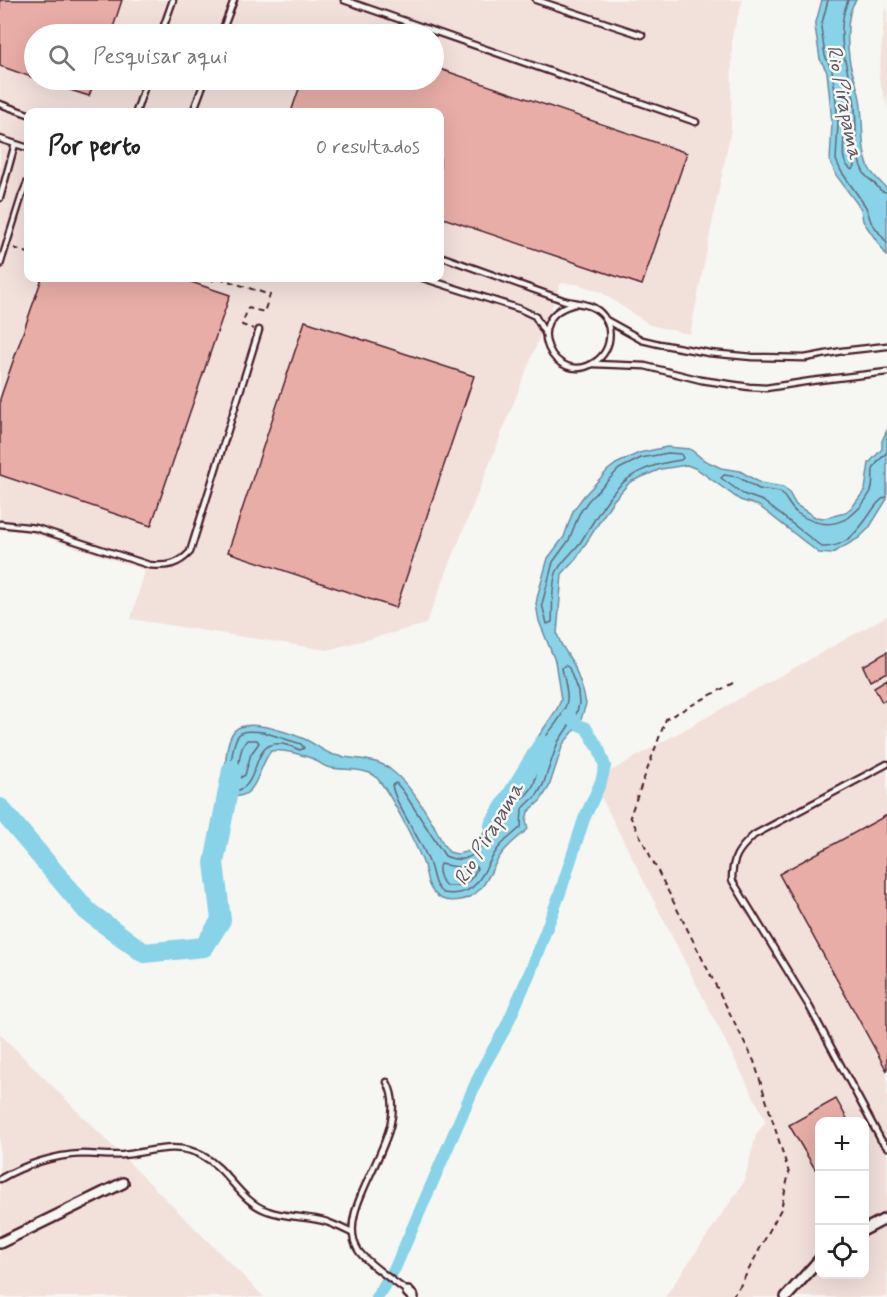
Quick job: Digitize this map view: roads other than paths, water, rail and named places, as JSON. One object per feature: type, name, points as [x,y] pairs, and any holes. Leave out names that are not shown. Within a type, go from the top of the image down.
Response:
[{"type":"street","points":[[0,1243],[123,1183]]},
{"type":"street","points":[[869,1227],[887,1218]]},
{"type":"street","points":[[786,1297],[815,1264]]},
{"type":"lane","points":[[165,24],[173,0]]},
{"type":"lane","points":[[225,24],[234,0]]},
{"type":"lane","points":[[344,0],[413,24]]},
{"type":"lane","points":[[536,0],[642,35]]},
{"type":"lane","points":[[444,35],[696,122]]},
{"type":"lane","points":[[137,108],[144,90]]},
{"type":"lane","points":[[195,108],[202,90]]},
{"type":"lane","points":[[0,104],[24,113]]},
{"type":"lane","points":[[0,139],[24,147]]},
{"type":"lane","points":[[0,198],[15,144]]},
{"type":"lane","points":[[0,265],[24,190]]},
{"type":"lane","points":[[444,257],[575,304],[593,307],[606,320],[642,340],[709,353],[752,357],[805,358],[887,345]]},
{"type":"lane","points":[[436,282],[520,309],[534,316],[541,323],[550,352],[564,365],[645,366],[701,380],[766,388],[887,372]]},
{"type":"lane","points":[[545,334],[551,317],[566,306],[575,304]]},
{"type":"lane","points":[[593,364],[607,350],[610,340],[610,330],[606,320]]},
{"type":"lane","points":[[0,524],[36,528],[149,565],[164,566],[181,562],[190,552],[259,330]]},
{"type":"lane","points":[[887,764],[754,835],[739,850],[732,867],[732,880],[809,1006],[881,1140],[887,1147]]},
{"type":"lane","points":[[387,1082],[392,1098],[392,1119],[355,1214],[352,1233],[359,1251],[410,1295]]},
{"type":"lane","points":[[0,1179],[37,1162],[60,1157],[81,1154],[117,1155],[154,1149],[188,1150],[204,1156],[215,1164],[237,1189],[267,1211],[326,1222],[352,1233]]},
{"type":"water","points":[[822,0],[856,0],[848,22],[849,57],[860,99],[866,160],[875,177],[887,189],[887,256],[863,221],[861,209],[836,175],[830,161],[832,123],[827,72],[820,59],[815,26]]},
{"type":"water","points":[[887,430],[887,499],[869,528],[859,538],[831,554],[819,553],[759,506],[740,500],[697,469],[687,465],[661,469],[630,482],[612,502],[576,559],[562,574],[557,634],[574,665],[583,691],[586,704],[579,725],[563,744],[549,787],[541,800],[528,812],[526,821],[528,829],[504,851],[485,883],[469,897],[456,901],[447,900],[438,897],[432,891],[421,857],[401,816],[385,789],[372,774],[327,767],[311,758],[291,752],[271,751],[251,789],[237,797],[227,796],[227,748],[234,731],[240,727],[254,725],[271,728],[306,740],[334,755],[371,761],[385,766],[398,776],[415,795],[449,852],[457,854],[470,851],[495,819],[500,808],[517,796],[527,783],[530,776],[529,756],[536,740],[561,700],[555,661],[539,621],[536,604],[538,594],[548,558],[564,537],[573,511],[608,470],[639,453],[667,447],[690,449],[704,460],[721,468],[740,471],[760,483],[783,487],[796,505],[815,517],[825,518],[845,513],[865,490],[869,463],[882,449],[882,441]]},
{"type":"waterway","points":[[377,1297],[395,1268],[482,1069],[506,1027],[531,970],[560,893],[584,819],[601,782],[605,766],[599,749],[586,728],[568,715]]},
{"type":"waterway","name":"Rio Pirapama","points":[[494,825],[543,745]]},
{"type":"waterway","name":"Rio Pirapama","points":[[0,808],[87,911],[144,953],[204,947],[221,920],[214,863],[232,770]]}]
